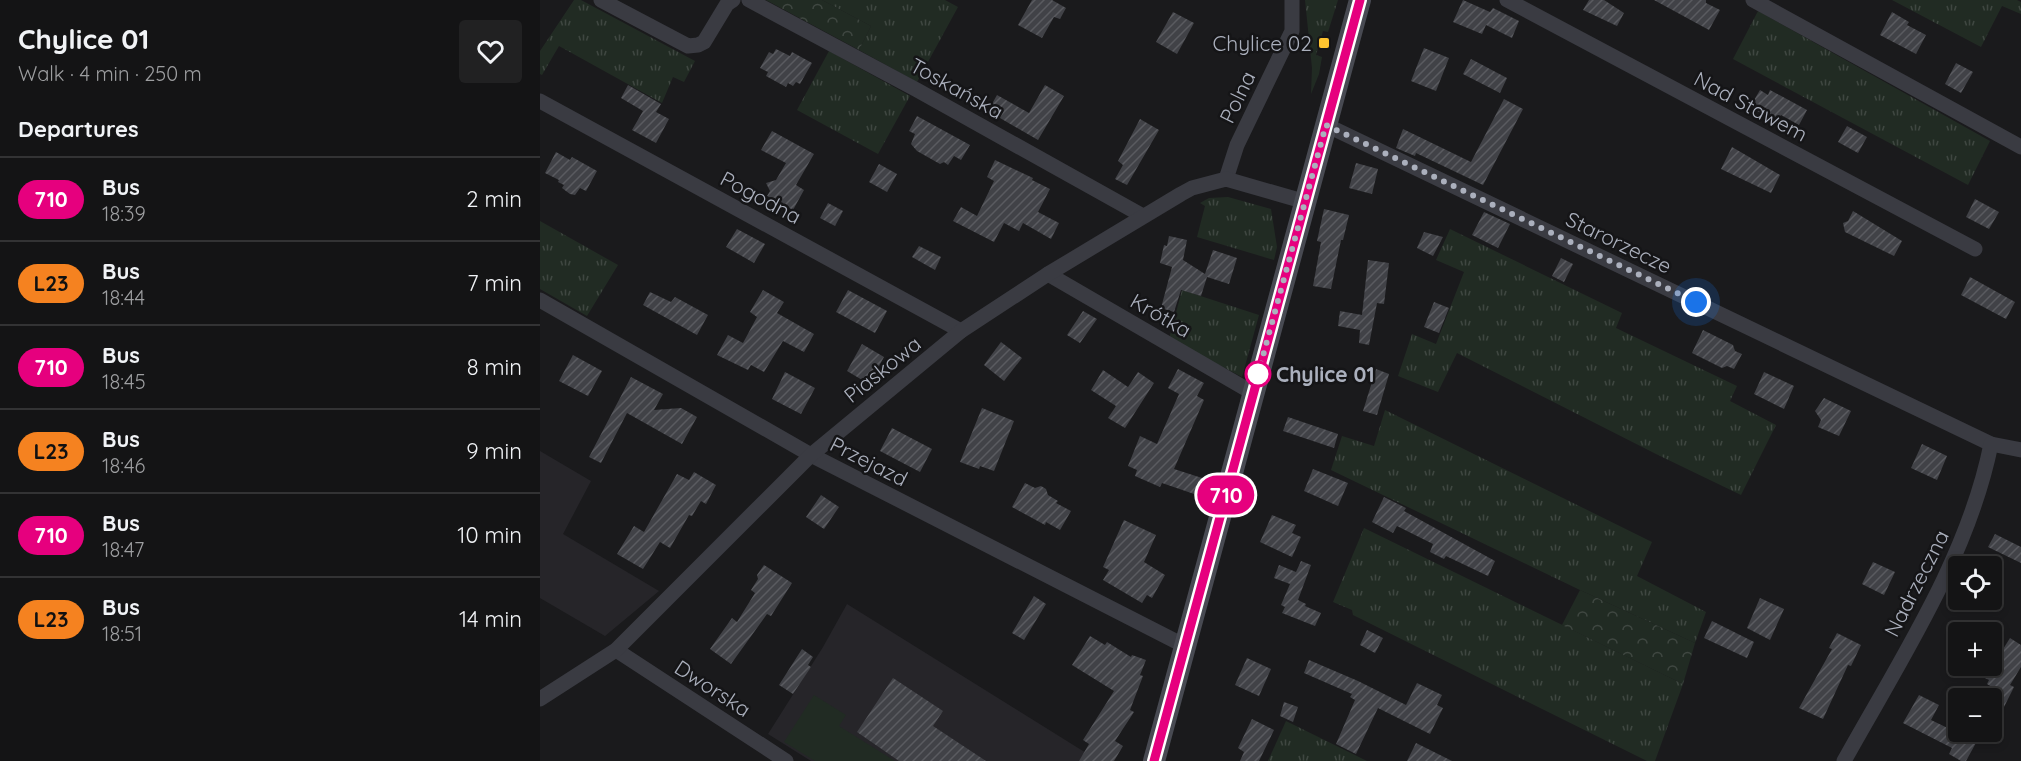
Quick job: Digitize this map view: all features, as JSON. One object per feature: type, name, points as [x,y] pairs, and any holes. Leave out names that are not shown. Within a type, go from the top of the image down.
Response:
[{"type":"street","points":[[601,0],[688,46],[704,42],[727,4],[733,0]]},
{"type":"street","name":"Toskańska","points":[[749,0],[917,90],[1143,216]]},
{"type":"street","name":"Polna","points":[[1226,179],[1237,145],[1292,31],[1292,0]]},
{"type":"street","points":[[1154,761],[1360,0]]},
{"type":"street","name":"Nad Stawem","points":[[1507,0],[1975,249]]},
{"type":"street","points":[[1753,0],[2021,147]]},
{"type":"street","name":"Pogodna","points":[[540,101],[962,331]]},
{"type":"street","name":"Starorzecze","points":[[1326,125],[1991,444]]},
{"type":"street","points":[[1226,179],[1306,202]]},
{"type":"street","name":"Piaskowa","points":[[540,699],[616,650],[811,455],[962,331],[1048,274],[1143,216],[1192,188],[1226,179]]},
{"type":"street","name":"Krótka","points":[[1048,274],[1253,393]]},
{"type":"street","name":"Przejazd","points":[[540,300],[811,455],[1185,646]]},
{"type":"street","points":[[1991,444],[2021,450]]},
{"type":"street","name":"Nadrzeczna","points":[[1844,761],[1931,603],[1968,526],[1984,481],[1991,444]]},
{"type":"street","name":"Dworska","points":[[616,650],[786,761]]},
{"type":"shaded area","points":[[540,451],[591,481],[563,534],[659,591],[605,636],[540,598]]},
{"type":"shaded area","points":[[847,604],[1099,761],[811,761],[768,734],[823,647]]},
{"type":"green space","points":[[574,0],[581,0],[695,61],[684,82],[673,77],[662,103],[559,46],[542,75],[540,74],[540,51]]},
{"type":"green space","points":[[766,0],[822,0],[871,26],[859,50]]},
{"type":"green space","points":[[822,0],[945,0],[958,7],[917,82],[859,50],[871,26]]},
{"type":"green space","points":[[1305,0],[1338,0],[1328,32],[1323,31],[1316,55],[1322,57],[1319,74],[1311,94],[1312,68]]},
{"type":"green space","points":[[1892,0],[2017,0],[2021,2],[2021,14],[2002,6],[1981,47]]},
{"type":"green space","points":[[1758,11],[1990,141],[1968,185],[1733,59]]},
{"type":"green space","points":[[829,51],[910,96],[878,154],[797,110]]},
{"type":"green space","points":[[1228,197],[1271,209],[1277,247],[1274,260],[1197,237],[1205,206],[1200,203],[1209,198]]},
{"type":"green space","points":[[540,221],[618,265],[587,316],[540,289]]},
{"type":"green space","points":[[1450,229],[1622,313],[1616,328],[1737,386],[1730,401],[1776,425],[1741,495],[1457,353],[1438,392],[1398,376],[1412,334],[1436,344],[1464,272],[1436,260]]},
{"type":"green space","points":[[1182,290],[1259,315],[1242,377],[1169,339]]},
{"type":"green space","points":[[1385,410],[1652,542],[1637,576],[1706,612],[1695,643],[1331,470],[1342,436],[1374,446]]},
{"type":"green space","points":[[1364,528],[1683,684],[1655,761],[1647,761],[1353,615],[1352,610],[1333,602]]},
{"type":"green space","points":[[1580,590],[1695,643],[1683,684],[1562,625]]},
{"type":"green space","points":[[814,695],[846,715],[839,726],[895,761],[815,761],[784,742]]},
{"type":"green space","points":[[1286,721],[1367,761],[1268,761]]},
{"type":"building","points":[[1032,0],[1052,0],[1066,8],[1060,19],[1054,17],[1042,38],[1018,25]]},
{"type":"building","points":[[1463,0],[1490,12],[1493,8],[1519,21],[1512,38],[1486,25],[1482,34],[1453,22]]},
{"type":"building","points":[[1589,0],[1604,0],[1624,13],[1617,26],[1583,10]]},
{"type":"building","points":[[1654,0],[1706,0],[1706,3],[1720,10],[1709,30]]},
{"type":"building","points":[[1173,12],[1194,23],[1177,54],[1156,42]]},
{"type":"building","points":[[1892,12],[1909,22],[1907,25],[1926,35],[1916,54],[1880,35]]},
{"type":"building","points":[[1424,48],[1449,58],[1436,91],[1411,81]]},
{"type":"building","points":[[776,49],[790,56],[792,52],[812,63],[800,84],[796,82],[793,86],[788,83],[786,87],[766,76],[768,72],[760,68],[769,52],[773,54]]},
{"type":"building","points":[[1471,59],[1507,78],[1500,93],[1463,74]]},
{"type":"building","points":[[1956,63],[1973,72],[1961,93],[1945,84]]},
{"type":"building","points":[[628,85],[661,104],[656,112],[669,119],[656,143],[632,130],[643,111],[621,98]]},
{"type":"building","points":[[1045,85],[1064,96],[1038,140],[988,111],[997,95],[1029,113]]},
{"type":"building","points":[[1760,90],[1768,95],[1770,90],[1807,110],[1799,125],[1781,115],[1777,122],[1750,107]]},
{"type":"building","points":[[1504,99],[1523,109],[1483,185],[1416,153],[1415,156],[1396,148],[1403,129],[1471,162]]},
{"type":"building","points":[[917,116],[970,145],[961,160],[954,156],[948,165],[944,162],[940,164],[917,151],[911,144],[915,134],[909,131]]},
{"type":"building","points":[[1140,119],[1159,130],[1127,185],[1115,179],[1123,165],[1118,161]]},
{"type":"building","points":[[1847,126],[1867,137],[1858,153],[1838,142]]},
{"type":"building","points":[[772,131],[814,154],[796,185],[804,190],[793,210],[784,205],[778,208],[777,201],[767,196],[770,191],[766,183],[776,180],[786,163],[761,150]]},
{"type":"building","points":[[1732,147],[1780,175],[1771,193],[1721,169]]},
{"type":"building","points":[[556,152],[570,160],[572,157],[597,171],[586,191],[580,188],[575,195],[570,194],[562,188],[564,185],[558,182],[559,180],[545,173]]},
{"type":"building","points":[[995,160],[1033,178],[1032,180],[1050,189],[1038,212],[1059,223],[1051,239],[1023,223],[1019,231],[1004,223],[994,242],[953,221],[961,207],[977,216],[994,181],[987,177]]},
{"type":"building","points":[[1356,163],[1378,169],[1372,194],[1349,188]]},
{"type":"building","points":[[879,164],[897,174],[887,192],[869,182]]},
{"type":"building","points":[[1975,199],[1999,212],[1989,229],[1966,217]]},
{"type":"building","points":[[828,203],[843,211],[835,226],[820,218]]},
{"type":"building","points":[[1324,209],[1349,215],[1343,240],[1341,240],[1331,289],[1313,286],[1321,242],[1317,241]]},
{"type":"building","points":[[1853,211],[1902,241],[1894,256],[1845,232],[1843,223],[1848,221]]},
{"type":"building","points":[[1484,212],[1510,224],[1498,248],[1472,235]]},
{"type":"building","points":[[737,229],[765,244],[754,263],[726,247]]},
{"type":"building","points":[[1424,232],[1443,237],[1433,256],[1417,248]]},
{"type":"building","points":[[1169,236],[1187,240],[1183,260],[1205,274],[1213,250],[1237,258],[1229,284],[1207,277],[1201,296],[1181,290],[1174,312],[1161,308],[1172,267],[1160,263],[1164,245],[1167,246]]},
{"type":"building","points":[[919,246],[941,257],[935,270],[912,257]]},
{"type":"building","points":[[1561,258],[1573,264],[1564,282],[1552,276]]},
{"type":"building","points":[[1368,260],[1389,263],[1384,304],[1377,303],[1369,345],[1359,343],[1360,330],[1338,326],[1340,311],[1362,315]]},
{"type":"building","points":[[1970,277],[2015,302],[2006,319],[1961,295]]},
{"type":"building","points":[[763,290],[784,302],[777,313],[814,334],[804,352],[783,341],[764,372],[751,365],[748,370],[717,355],[728,335],[743,343],[757,317],[750,312]]},
{"type":"building","points":[[848,290],[887,311],[875,333],[836,312]]},
{"type":"building","points":[[650,292],[671,302],[675,297],[708,315],[697,335],[643,305]]},
{"type":"building","points":[[1434,302],[1449,308],[1439,333],[1424,327]]},
{"type":"building","points":[[1083,311],[1097,319],[1080,343],[1067,335]]},
{"type":"building","points":[[1703,330],[1733,345],[1735,351],[1742,354],[1734,369],[1727,366],[1722,368],[1692,353]]},
{"type":"building","points":[[1001,342],[1022,358],[1004,381],[984,365]]},
{"type":"building","points":[[862,344],[884,357],[869,384],[847,371]]},
{"type":"building","points":[[573,355],[602,371],[588,396],[559,381]]},
{"type":"building","points":[[1178,369],[1204,383],[1197,396],[1204,400],[1174,469],[1202,478],[1197,495],[1162,483],[1160,487],[1135,476],[1137,470],[1128,466],[1140,436],[1157,444],[1179,394],[1168,388]]},
{"type":"building","points":[[1376,369],[1389,374],[1377,415],[1363,411]]},
{"type":"building","points":[[1103,370],[1128,387],[1138,372],[1154,383],[1125,428],[1108,418],[1116,406],[1091,390]]},
{"type":"building","points":[[785,372],[815,388],[801,414],[772,399]]},
{"type":"building","points":[[1764,372],[1794,386],[1784,409],[1754,394]]},
{"type":"building","points":[[631,377],[663,394],[654,410],[681,408],[697,417],[682,444],[627,413],[601,463],[589,457]]},
{"type":"building","points":[[1824,398],[1851,411],[1839,436],[1818,427],[1821,420],[1815,411]]},
{"type":"building","points":[[982,408],[1014,421],[994,471],[980,466],[979,469],[960,462]]},
{"type":"building","points":[[1288,417],[1338,434],[1334,448],[1283,431]]},
{"type":"building","points":[[892,428],[932,449],[920,472],[880,451]]},
{"type":"building","points":[[1922,444],[1947,456],[1937,480],[1911,468]]},
{"type":"building","points":[[1313,469],[1348,483],[1338,506],[1304,491]]},
{"type":"building","points":[[694,472],[716,485],[706,504],[701,501],[692,516],[689,515],[670,548],[660,542],[643,569],[617,554],[634,526],[644,532],[677,474],[689,480]]},
{"type":"building","points":[[1025,483],[1035,488],[1041,486],[1046,489],[1048,495],[1058,501],[1056,503],[1071,511],[1060,530],[1046,522],[1045,525],[1012,507]]},
{"type":"building","points":[[821,495],[839,507],[824,529],[806,517]]},
{"type":"building","points":[[1384,497],[1406,508],[1404,511],[1495,561],[1488,576],[1446,556],[1444,559],[1430,552],[1433,544],[1397,526],[1393,533],[1372,522]]},
{"type":"building","points":[[1272,515],[1296,525],[1292,533],[1301,537],[1292,557],[1260,542]]},
{"type":"building","points":[[1124,520],[1156,535],[1144,562],[1165,575],[1152,598],[1147,595],[1142,603],[1103,580],[1109,570],[1103,567]]},
{"type":"building","points":[[1995,534],[2021,547],[2021,563],[1988,547]]},
{"type":"building","points":[[1301,561],[1311,565],[1298,600],[1321,613],[1315,626],[1282,613],[1285,607],[1281,605],[1290,584],[1274,578],[1279,565],[1296,572]]},
{"type":"building","points":[[1873,562],[1895,572],[1884,595],[1862,584]]},
{"type":"building","points":[[764,565],[792,583],[771,616],[767,614],[731,664],[710,649],[732,618],[737,622],[755,593],[751,590]]},
{"type":"building","points":[[1034,596],[1046,604],[1024,640],[1012,633]]},
{"type":"building","points":[[1760,598],[1784,609],[1770,640],[1747,628]]},
{"type":"building","points":[[1712,621],[1754,642],[1747,658],[1704,638]]},
{"type":"building","points":[[1367,630],[1383,638],[1375,653],[1360,645]]},
{"type":"building","points":[[1837,633],[1861,645],[1851,666],[1848,665],[1823,719],[1799,708],[1832,649],[1829,648]]},
{"type":"building","points":[[1090,636],[1105,645],[1107,642],[1131,657],[1132,655],[1146,660],[1140,675],[1143,676],[1130,710],[1134,712],[1115,741],[1123,746],[1114,761],[1079,761],[1089,744],[1083,740],[1114,691],[1072,665]]},
{"type":"building","points":[[2010,638],[2021,645],[2021,667],[2010,685],[2014,687],[2002,711],[2002,688],[1992,688],[1987,684],[1989,680],[1985,678],[1986,676],[2002,676],[2002,651]]},
{"type":"building","points":[[802,649],[813,657],[808,665],[811,667],[793,694],[779,685]]},
{"type":"building","points":[[1247,658],[1271,669],[1259,696],[1235,685]]},
{"type":"building","points":[[1309,660],[1406,705],[1417,683],[1442,695],[1437,705],[1443,708],[1430,734],[1378,708],[1356,754],[1336,744],[1355,700],[1350,697],[1352,694],[1304,673]]},
{"type":"building","points":[[893,678],[943,711],[933,726],[986,761],[899,761],[857,732]]},
{"type":"building","points":[[1919,695],[1939,705],[1931,720],[1948,728],[1948,742],[1976,742],[1966,761],[1961,761],[1949,754],[1952,748],[1903,723]]},
{"type":"building","points":[[1284,702],[1298,707],[1293,722],[1280,716]]},
{"type":"building","points":[[1252,719],[1274,730],[1259,761],[1240,761],[1244,752],[1238,748]]},
{"type":"building","points":[[1416,743],[1452,761],[1407,761]]},
{"type":"bus line","name":"710","points":[[1154,761],[1360,0]]},
{"type":"place","name":"Chylice 02","points":[[1324,43]]},
{"type":"place","name":"Chylice 01","points":[[1258,374]]},
{"type":"route","points":[[1258,374],[1326,125],[1696,302]]}]
